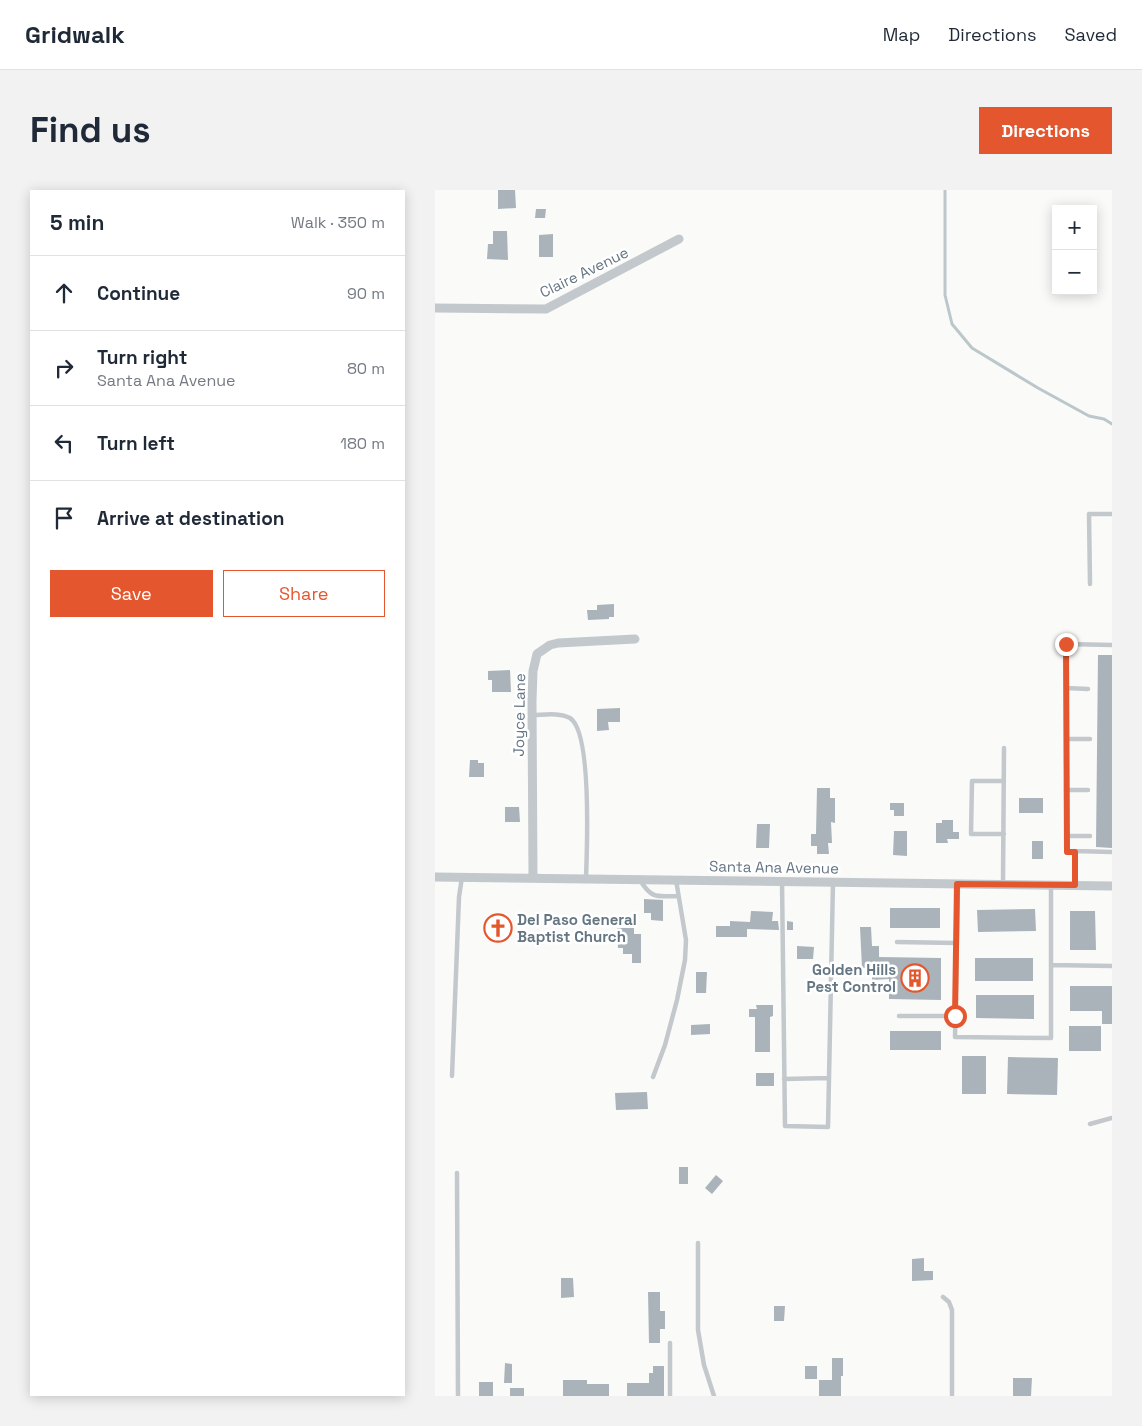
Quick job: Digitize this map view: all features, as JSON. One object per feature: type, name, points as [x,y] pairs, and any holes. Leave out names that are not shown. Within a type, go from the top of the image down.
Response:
[{"type":"street","name":"Claire Avenue","points":[[435,308],[546,309],[679,239]]},
{"type":"street","name":"Joyce Lane","points":[[533,878],[532,715],[533,671],[537,654],[550,645],[635,639]]},
{"type":"street","name":"Santa Ana Avenue","points":[[435,876],[1112,886]]},
{"type":"lane","points":[[1091,584],[1089,514],[1112,514]]},
{"type":"lane","points":[[1112,645],[1066,644],[1067,852],[1112,852]]},
{"type":"lane","points":[[1066,688],[1088,689]]},
{"type":"lane","points":[[532,715],[559,715],[569,718],[577,725],[588,811],[586,878]]},
{"type":"lane","points":[[1066,739],[1091,738]]},
{"type":"lane","points":[[1003,884],[1004,748]]},
{"type":"lane","points":[[1003,834],[971,834],[971,790],[972,780],[1004,781]]},
{"type":"lane","points":[[1066,790],[1088,790]]},
{"type":"lane","points":[[1067,836],[1090,836]]},
{"type":"lane","points":[[1075,852],[1075,885]]},
{"type":"lane","points":[[452,1076],[459,897],[462,877]]},
{"type":"lane","points":[[639,879],[646,891],[656,896],[678,896]]},
{"type":"lane","points":[[653,1077],[665,1045],[685,960],[686,940],[676,880]]},
{"type":"lane","points":[[782,881],[785,1126],[828,1127],[833,882]]},
{"type":"lane","points":[[957,884],[955,1037],[1051,1038],[1051,885]]},
{"type":"lane","points":[[897,942],[957,942]]},
{"type":"lane","points":[[1051,965],[1112,966]]},
{"type":"lane","points":[[899,1016],[955,1016]]},
{"type":"lane","points":[[784,1079],[829,1078]]},
{"type":"lane","points":[[1090,1124],[1112,1118]]},
{"type":"lane","points":[[457,1173],[457,1396]]},
{"type":"lane","points":[[698,1243],[698,1330],[704,1365],[714,1396]]},
{"type":"lane","points":[[943,1297],[949,1302],[952,1310],[952,1396]]},
{"type":"lane","points":[[669,1396],[670,1343]]},
{"type":"building","points":[[498,190],[515,190],[516,208],[498,209]]},
{"type":"building","points":[[536,209],[546,209],[545,218],[535,218]]},
{"type":"building","points":[[493,231],[507,231],[508,260],[487,259],[488,244],[493,244]]},
{"type":"building","points":[[553,234],[553,257],[539,257],[539,235]]},
{"type":"building","points":[[614,604],[614,617],[588,620],[587,610],[597,610],[597,605]]},
{"type":"building","points":[[1098,655],[1112,655],[1112,848],[1096,847]]},
{"type":"building","points":[[510,670],[511,692],[492,692],[492,680],[488,680],[488,671]]},
{"type":"building","points":[[620,708],[620,722],[608,722],[609,730],[597,731],[597,709]]},
{"type":"building","points":[[470,760],[478,760],[478,763],[484,763],[484,777],[469,777]]},
{"type":"building","points":[[817,788],[830,788],[830,798],[835,798],[835,823],[831,822],[832,843],[828,843],[829,854],[817,854],[817,846],[811,846],[811,834],[816,834]]},
{"type":"building","points":[[1019,798],[1043,798],[1043,813],[1019,813]]},
{"type":"building","points":[[890,803],[904,803],[904,816],[894,816],[894,810],[890,810]]},
{"type":"building","points":[[505,807],[519,807],[520,822],[505,822]]},
{"type":"building","points":[[942,820],[953,820],[953,832],[959,832],[959,839],[947,839],[948,843],[936,843],[936,823],[942,823]]},
{"type":"building","points":[[757,824],[770,824],[769,848],[756,848]]},
{"type":"building","points":[[894,831],[907,831],[907,856],[893,855]]},
{"type":"building","points":[[1032,841],[1043,841],[1043,859],[1032,859]]},
{"type":"building","points":[[644,899],[663,900],[663,921],[651,920],[651,913],[644,913]]},
{"type":"building","points":[[890,908],[940,908],[940,928],[890,928]]},
{"type":"building","points":[[1035,909],[1036,931],[978,932],[977,910]]},
{"type":"building","points":[[751,911],[773,912],[772,921],[778,921],[779,930],[747,929],[747,937],[716,937],[716,926],[730,926],[730,921],[750,922]]},
{"type":"building","points":[[1070,911],[1095,911],[1096,950],[1070,950]]},
{"type":"building","points":[[787,921],[793,922],[793,930],[787,930]]},
{"type":"building","name":"Golden Hills Pest Control","points":[[860,927],[871,927],[872,946],[879,946],[879,957],[941,958],[941,1000],[889,999],[889,979],[872,980],[872,968],[862,968]]},
{"type":"building","points":[[617,928],[634,928],[634,934],[641,934],[641,963],[632,963],[632,954],[623,954],[623,948],[618,948]]},
{"type":"building","points":[[797,946],[814,947],[813,959],[797,959]]},
{"type":"building","points":[[975,958],[1033,958],[1033,981],[975,981]]},
{"type":"building","points":[[696,972],[707,972],[706,993],[696,993]]},
{"type":"building","points":[[1070,986],[1112,986],[1112,1024],[1102,1024],[1102,1011],[1070,1011]]},
{"type":"building","points":[[976,995],[1034,995],[1034,1019],[976,1018]]},
{"type":"building","points":[[756,1005],[773,1005],[773,1016],[770,1017],[770,1052],[755,1052],[755,1017],[749,1017],[749,1009],[757,1009]]},
{"type":"building","points":[[710,1024],[710,1034],[691,1035],[691,1025]]},
{"type":"building","points":[[1069,1026],[1101,1026],[1101,1051],[1069,1051]]},
{"type":"building","points":[[890,1031],[941,1031],[941,1050],[890,1050]]},
{"type":"building","points":[[962,1056],[986,1056],[986,1094],[962,1094]]},
{"type":"building","points":[[1008,1057],[1058,1058],[1057,1095],[1007,1094]]},
{"type":"building","points":[[756,1073],[774,1073],[774,1086],[756,1086]]},
{"type":"building","points":[[647,1092],[648,1109],[616,1110],[615,1093]]},
{"type":"building","points":[[679,1167],[688,1167],[688,1184],[679,1184]]},
{"type":"building","points":[[716,1175],[723,1181],[712,1194],[705,1188]]},
{"type":"building","points":[[924,1258],[924,1271],[933,1271],[933,1280],[912,1281],[912,1259]]},
{"type":"building","points":[[561,1278],[573,1278],[574,1297],[561,1298]]},
{"type":"building","points":[[648,1292],[660,1292],[660,1311],[665,1311],[665,1329],[660,1329],[660,1343],[649,1343]]},
{"type":"building","points":[[774,1306],[785,1306],[784,1321],[774,1321]]},
{"type":"building","points":[[832,1358],[843,1358],[841,1396],[819,1396],[819,1380],[832,1380]]},
{"type":"building","points":[[505,1363],[512,1364],[512,1383],[504,1383]]},
{"type":"building","points":[[653,1366],[664,1366],[664,1396],[627,1396],[627,1383],[649,1383],[649,1373],[653,1373]]},
{"type":"building","points":[[805,1366],[817,1366],[817,1379],[805,1379]]},
{"type":"building","points":[[1013,1378],[1032,1378],[1031,1396],[1013,1396]]},
{"type":"building","points":[[563,1380],[587,1380],[587,1384],[609,1384],[609,1396],[563,1396]]},
{"type":"building","points":[[479,1382],[493,1382],[493,1396],[479,1396]]},
{"type":"building","points":[[510,1388],[524,1388],[524,1396],[510,1396]]},
{"type":"waterway","points":[[945,190],[945,295],[952,324],[972,348],[1089,416],[1104,419],[1112,424]]},
{"type":"place","name":"Del Paso General Baptist Church","points":[[498,928]]},
{"type":"place","name":"Golden Hills Pest Control","points":[[915,978]]},
{"type":"route","points":[[955,1016],[957,884],[1075,885],[1075,852],[1067,852],[1066,644]]}]
